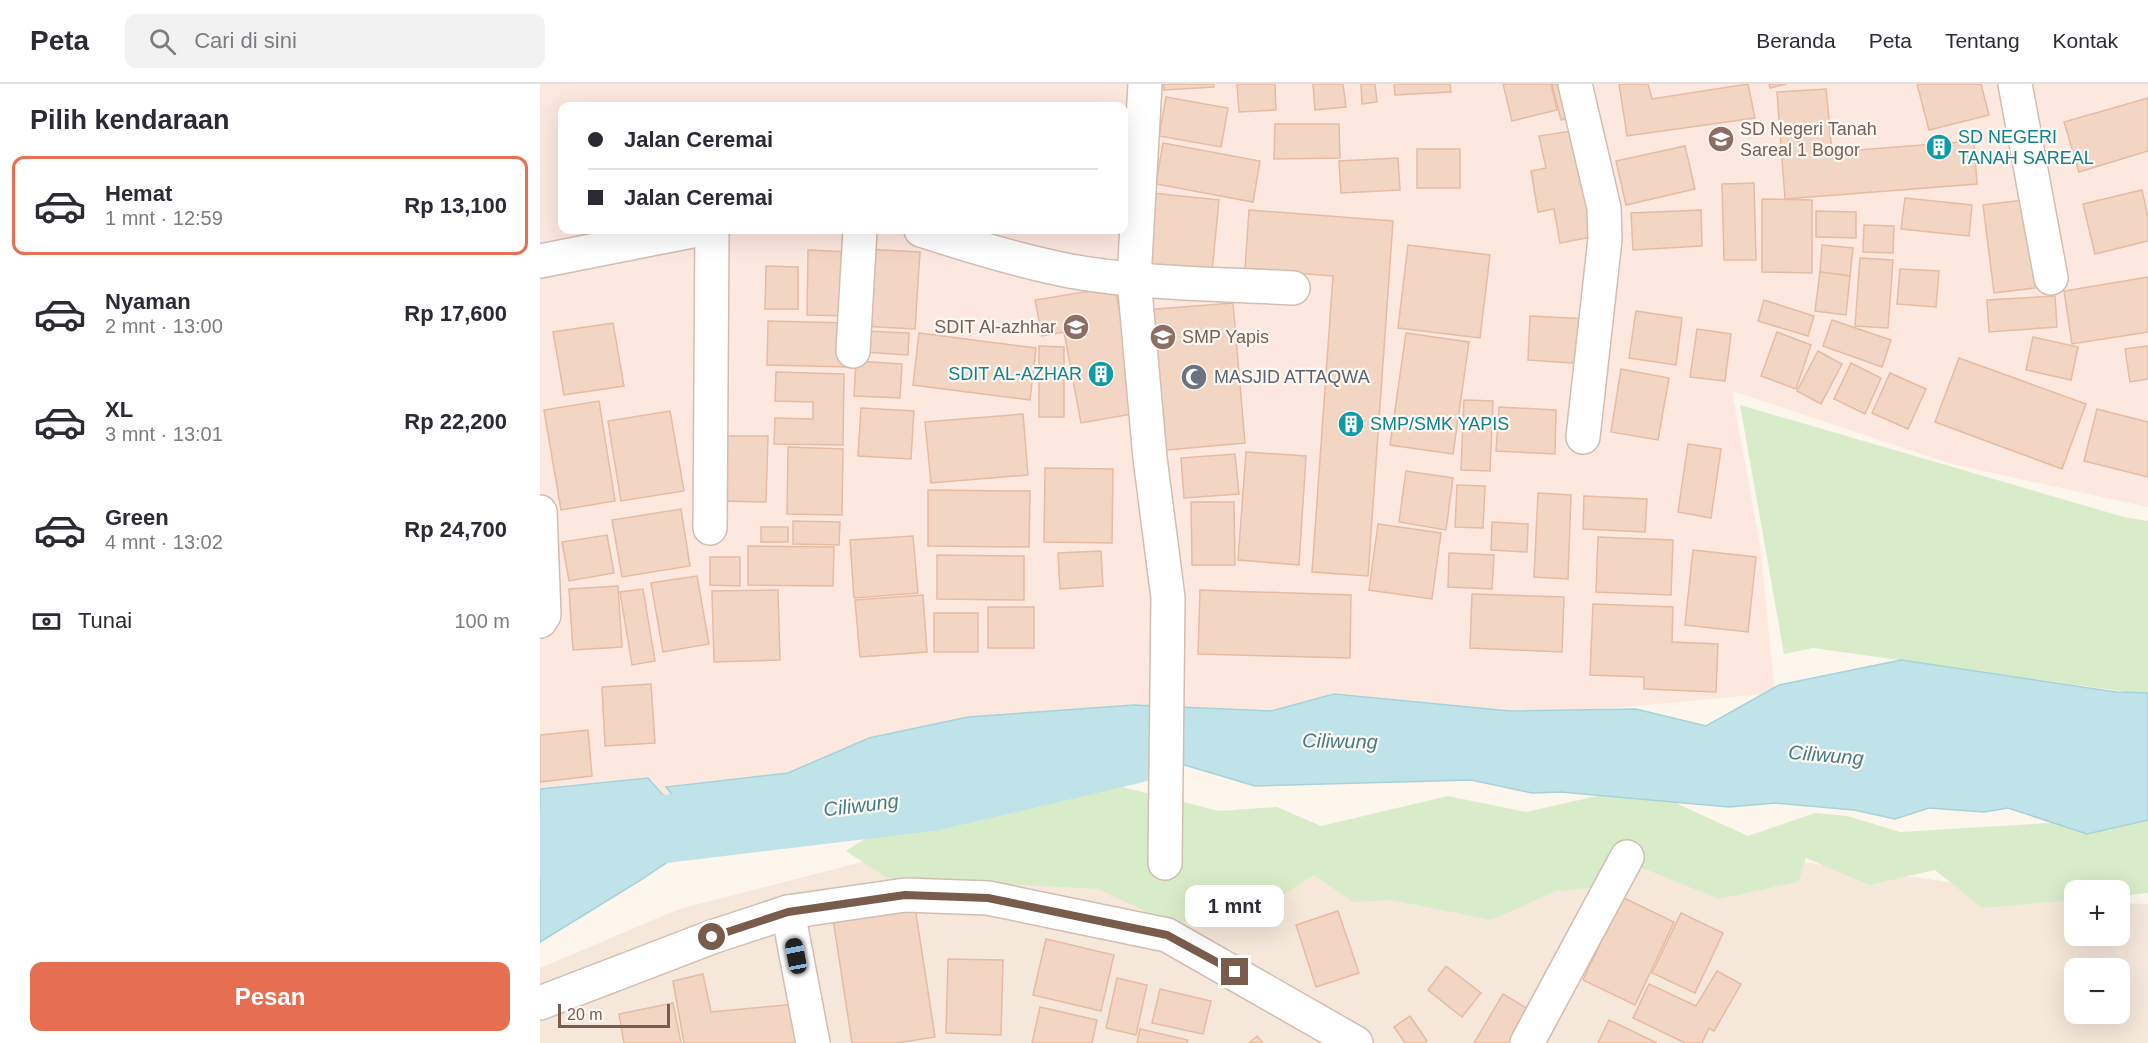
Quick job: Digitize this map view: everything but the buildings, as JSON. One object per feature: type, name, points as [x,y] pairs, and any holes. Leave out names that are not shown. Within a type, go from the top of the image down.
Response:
[{"type":"street","points":[[1146,84],[1134,279],[1150,458],[1167,598],[1165,863]]},
{"type":"street","points":[[1575,84],[1604,208],[1605,239],[1583,437]]},
{"type":"street","points":[[2015,84],[2051,278]]},
{"type":"street","points":[[540,261],[677,234]]},
{"type":"street","points":[[710,528],[712,234]]},
{"type":"street","points":[[853,351],[860,234]]},
{"type":"street","points":[[934,234],[1011,258],[1072,271],[1134,279],[1293,288]]},
{"type":"street","points":[[540,512],[544,615],[540,621]]},
{"type":"street","points":[[1527,1043],[1627,857]]},
{"type":"street","points":[[540,1003],[712,937],[788,912],[905,895],[988,898],[1167,935],[1356,1043]]},
{"type":"street","points":[[788,912],[813,1043]]},
{"type":"shaded area","points":[[540,84],[2148,84],[2148,507],[1952,464],[1732,391],[1760,545],[1775,693],[540,807]]},
{"type":"shaded area","points":[[936,843],[1750,855],[2064,898],[2064,946],[2130,946],[2130,903],[2148,904],[2148,1043],[540,1043],[540,968],[679,909]]},
{"type":"green space","points":[[1740,405],[2124,517],[2148,521],[2148,695],[1813,648],[1784,654]]},
{"type":"green space","points":[[1634,777],[1680,805],[1748,836],[1815,813],[1847,816],[1900,832],[2148,817],[2148,893],[2130,895],[2130,880],[2064,880],[2064,901],[1982,908],[1935,870],[1869,885],[1806,858],[1798,882],[1719,899],[1640,867],[1619,885],[1556,891],[1491,920],[1391,900],[1353,902],[1314,875],[1252,915],[1171,923],[1098,889],[887,878],[846,851],[874,833],[982,813],[1064,787],[1110,784],[1219,811],[1277,807],[1321,826],[1448,796],[1526,812],[1597,796]]},
{"type":"water","points":[[1901,660],[2116,692],[2148,693],[2148,820],[2087,834],[2008,808],[1984,812],[1929,808],[1895,819],[1854,810],[1775,803],[1729,807],[1561,792],[1532,793],[1471,780],[1255,786],[1161,758],[936,782],[842,825],[711,843],[666,787],[788,773],[869,738],[968,717],[1134,705],[1271,711],[1334,694],[1510,711],[1636,709],[1706,726],[1779,685]]},
{"type":"water","points":[[648,778],[702,839],[540,942],[540,789]]},
{"type":"waterway","name":"Ciliwung","points":[[540,844],[931,797],[1136,749]]},
{"type":"place","name":"SD Negeri Tanah Sareal 1 Bogor","points":[[1721,139]]},
{"type":"place","name":"SD NEGERI TANAH SAREAL","points":[[1939,147]]},
{"type":"place","name":"SDIT Al-azhhar","points":[[1076,327]]},
{"type":"place","name":"SMP Yapis","points":[[1163,337]]},
{"type":"place","name":"SDIT AL-AZHAR","points":[[1101,374]]},
{"type":"place","name":"MASJID ATTAQWA","points":[[1194,377]]},
{"type":"place","name":"SMP/SMK YAPIS","points":[[1351,424]]},
{"type":"route","points":[[712,937],[788,912],[905,895],[988,898],[1167,935],[1235,972]]}]
